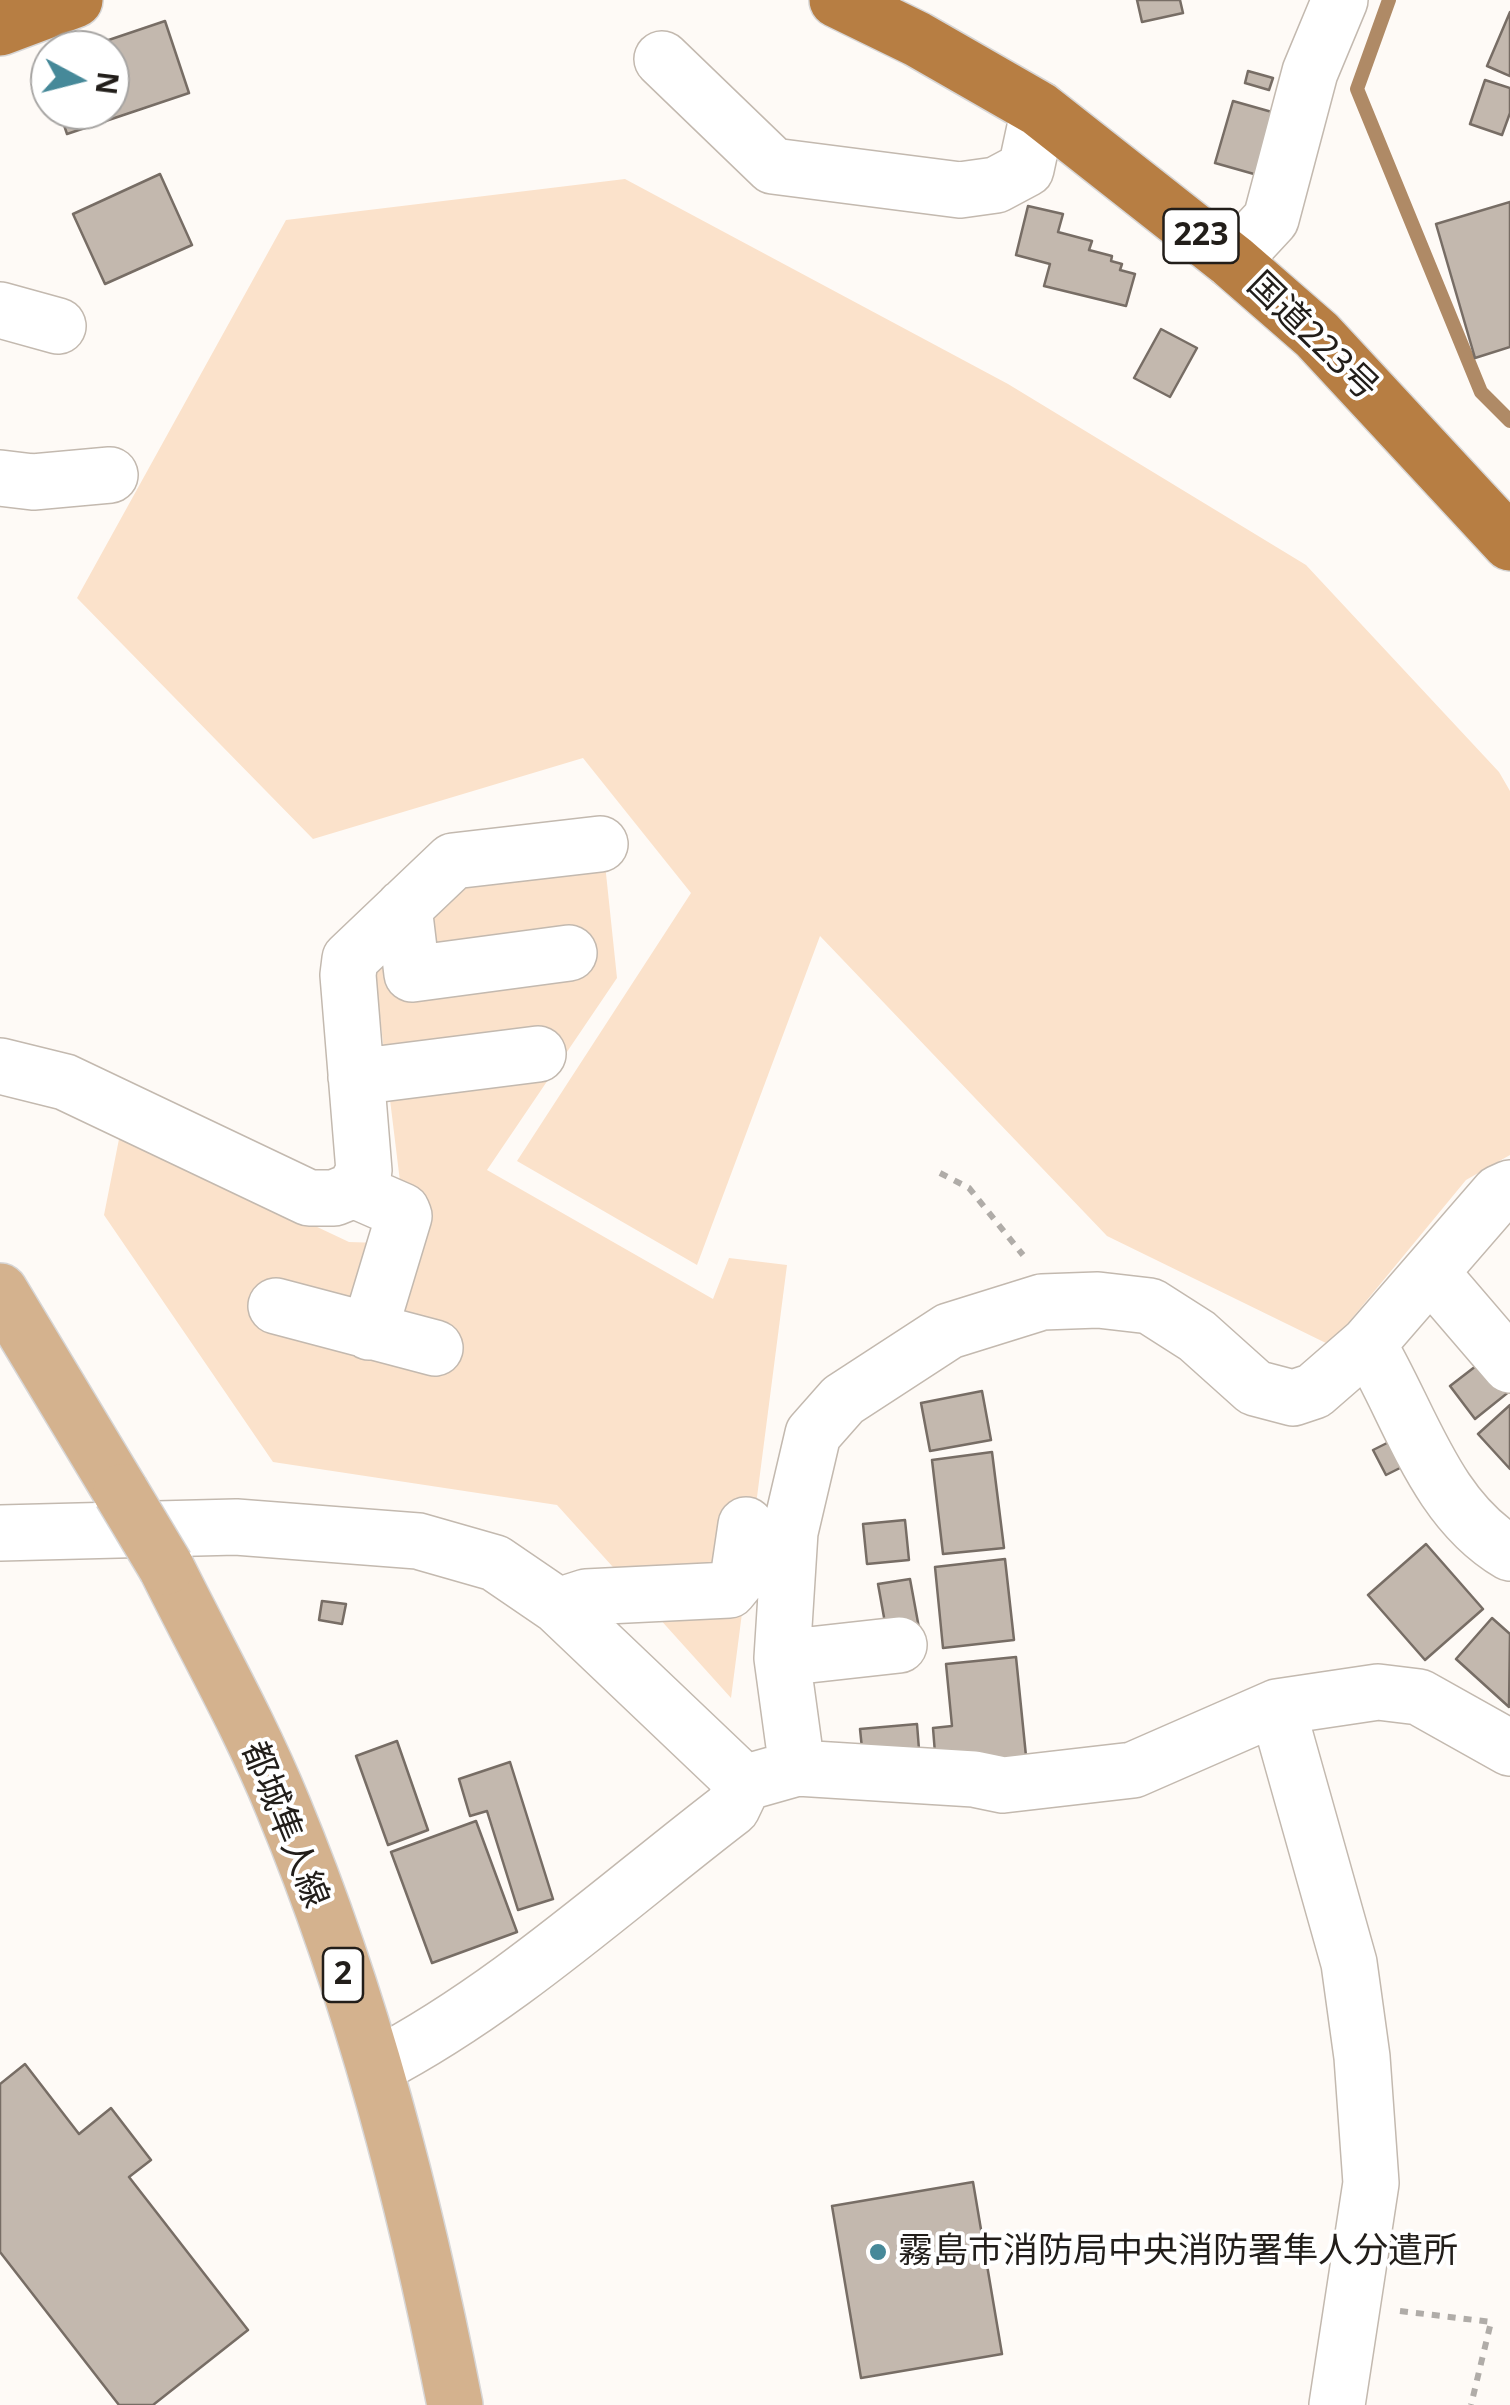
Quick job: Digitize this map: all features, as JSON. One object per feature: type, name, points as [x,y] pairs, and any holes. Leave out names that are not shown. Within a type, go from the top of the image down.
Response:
[{"type":"highway","points":[[0,28],[74,0]]},
{"type":"highway","name":"国道223号","points":[[837,0],[917,39],[1039,109],[1232,261],[1317,335],[1510,542]]},
{"type":"main road","name":"都城隼人線","points":[[0,1291],[15,1338],[166,1567],[283,1806],[376,2067],[421,2234],[456,2405]]},
{"type":"street","points":[[1232,261],[1271,219],[1310,72],[1340,0]]},
{"type":"street","points":[[662,59],[773,166],[960,190],[996,184],[1026,169],[1039,109]]},
{"type":"street","points":[[0,310],[58,326]]},
{"type":"street","points":[[0,478],[33,482],[110,475]]},
{"type":"street","points":[[0,1066],[65,1082],[309,1198],[334,1198],[354,1190],[364,1171],[348,975],[350,958],[453,861],[600,844]]},
{"type":"street","points":[[404,907],[412,974],[569,953]]},
{"type":"street","points":[[356,1076],[538,1054]]},
{"type":"street","points":[[797,1768],[782,1658],[790,1532],[813,1434],[842,1400],[950,1331],[1042,1302],[1098,1300],[1150,1306],[1198,1336],[1254,1388],[1293,1398],[1314,1391],[1368,1344],[1499,1193],[1510,1188]]},
{"type":"street","points":[[354,1190],[402,1211],[404,1216],[369,1332]]},
{"type":"street","points":[[1431,1273],[1510,1366]]},
{"type":"street","points":[[276,1306],[435,1348]]},
{"type":"street","points":[[1368,1344],[1452,1504],[1486,1539],[1510,1554]]},
{"type":"street","points":[[558,1606],[586,1597],[729,1590],[738,1580],[746,1525]]},
{"type":"street","points":[[0,1534],[236,1527],[418,1542],[496,1563],[558,1606],[744,1783]]},
{"type":"street","points":[[782,1658],[899,1645]]},
{"type":"street","points":[[376,2067],[427,2040],[559,1942],[732,1808],[744,1783],[797,1768],[974,1779],[1003,1786],[1133,1770],[1277,1707],[1378,1692],[1419,1698],[1510,1748]]},
{"type":"street","points":[[1277,1707],[1349,1963],[1362,2056],[1371,2183],[1338,2405]]},
{"type":"path","points":[[940,1172],[969,1188],[1020,1251],[1034,1274],[1042,1302]]},
{"type":"path","points":[[1354,2306],[1491,2322],[1471,2405]]},
{"type":"shaded area","points":[[625,179],[1008,384],[1306,565],[1499,772],[1510,791],[1510,1155],[1466,1180],[1330,1345],[1107,1236],[820,936],[697,1265],[517,1161],[691,893],[583,758],[313,839],[77,598],[286,220]]},
{"type":"shaded area","points":[[605,864],[617,978],[487,1170],[713,1299],[729,1258],[787,1265],[731,1698],[557,1505],[273,1462],[104,1215],[120,1134],[349,1242],[381,1243],[403,1206],[374,969],[445,892],[504,871]]},
{"type":"building","points":[[1137,0],[1180,0],[1183,13],[1142,22]]},
{"type":"building","points":[[1510,12],[1510,76],[1487,66]]},
{"type":"building","points":[[165,21],[189,93],[130,113],[130,33]]},
{"type":"building","points":[[1248,71],[1273,78],[1269,90],[1245,83]]},
{"type":"building","points":[[1485,80],[1510,88],[1510,113],[1502,135],[1470,124]]},
{"type":"building","points":[[1233,101],[1279,114],[1261,176],[1215,163]]},
{"type":"building","points":[[160,174],[192,245],[105,284],[73,214]]},
{"type":"building","points":[[1510,202],[1510,347],[1475,358],[1436,224]]},
{"type":"building","points":[[1028,206],[1063,214],[1058,232],[1092,241],[1089,250],[1112,256],[1111,261],[1122,264],[1120,270],[1135,274],[1126,306],[1044,286],[1050,264],[1016,255]]},
{"type":"building","points":[[1161,329],[1197,348],[1170,397],[1134,378]]},
{"type":"building","points":[[1485,1359],[1510,1391],[1475,1419],[1450,1386]]},
{"type":"building","points":[[982,1391],[991,1440],[930,1451],[921,1403]]},
{"type":"building","points":[[1510,1405],[1510,1469],[1478,1434]]},
{"type":"building","points":[[1407,1433],[1420,1458],[1386,1475],[1373,1450]]},
{"type":"building","points":[[992,1452],[1004,1548],[943,1554],[932,1460]]},
{"type":"building","points":[[905,1520],[909,1560],[867,1564],[863,1524]]},
{"type":"building","points":[[1426,1544],[1483,1609],[1425,1660],[1368,1595]]},
{"type":"building","points":[[1005,1559],[1014,1640],[943,1648],[935,1567]]},
{"type":"building","points":[[910,1579],[919,1628],[887,1634],[878,1584]]},
{"type":"building","points":[[322,1601],[346,1604],[342,1624],[319,1620]]},
{"type":"building","points":[[1492,1618],[1510,1634],[1509,1707],[1456,1659]]},
{"type":"building","points":[[1016,1657],[1026,1756],[936,1766],[933,1728],[952,1726],[946,1664]]},
{"type":"building","points":[[917,1724],[920,1762],[864,1768],[860,1729]]},
{"type":"building","points":[[397,1741],[428,1830],[388,1845],[356,1756]]},
{"type":"building","points":[[510,1762],[553,1899],[518,1910],[487,1811],[470,1816],[459,1779]]},
{"type":"building","points":[[476,1821],[517,1932],[432,1963],[391,1852]]},
{"type":"building","points":[[25,2064],[79,2134],[111,2108],[151,2160],[129,2177],[248,2330],[153,2405],[119,2405],[0,2252],[0,2084]]},
{"type":"building","points":[[973,2182],[1002,2354],[861,2378],[832,2206]]},
{"type":"waterway","points":[[1389,0],[1357,89],[1481,392],[1510,421]]},
{"type":"place","name":"霧島市消防局中央消防署隼人分遣所","points":[[878,2252]]}]
